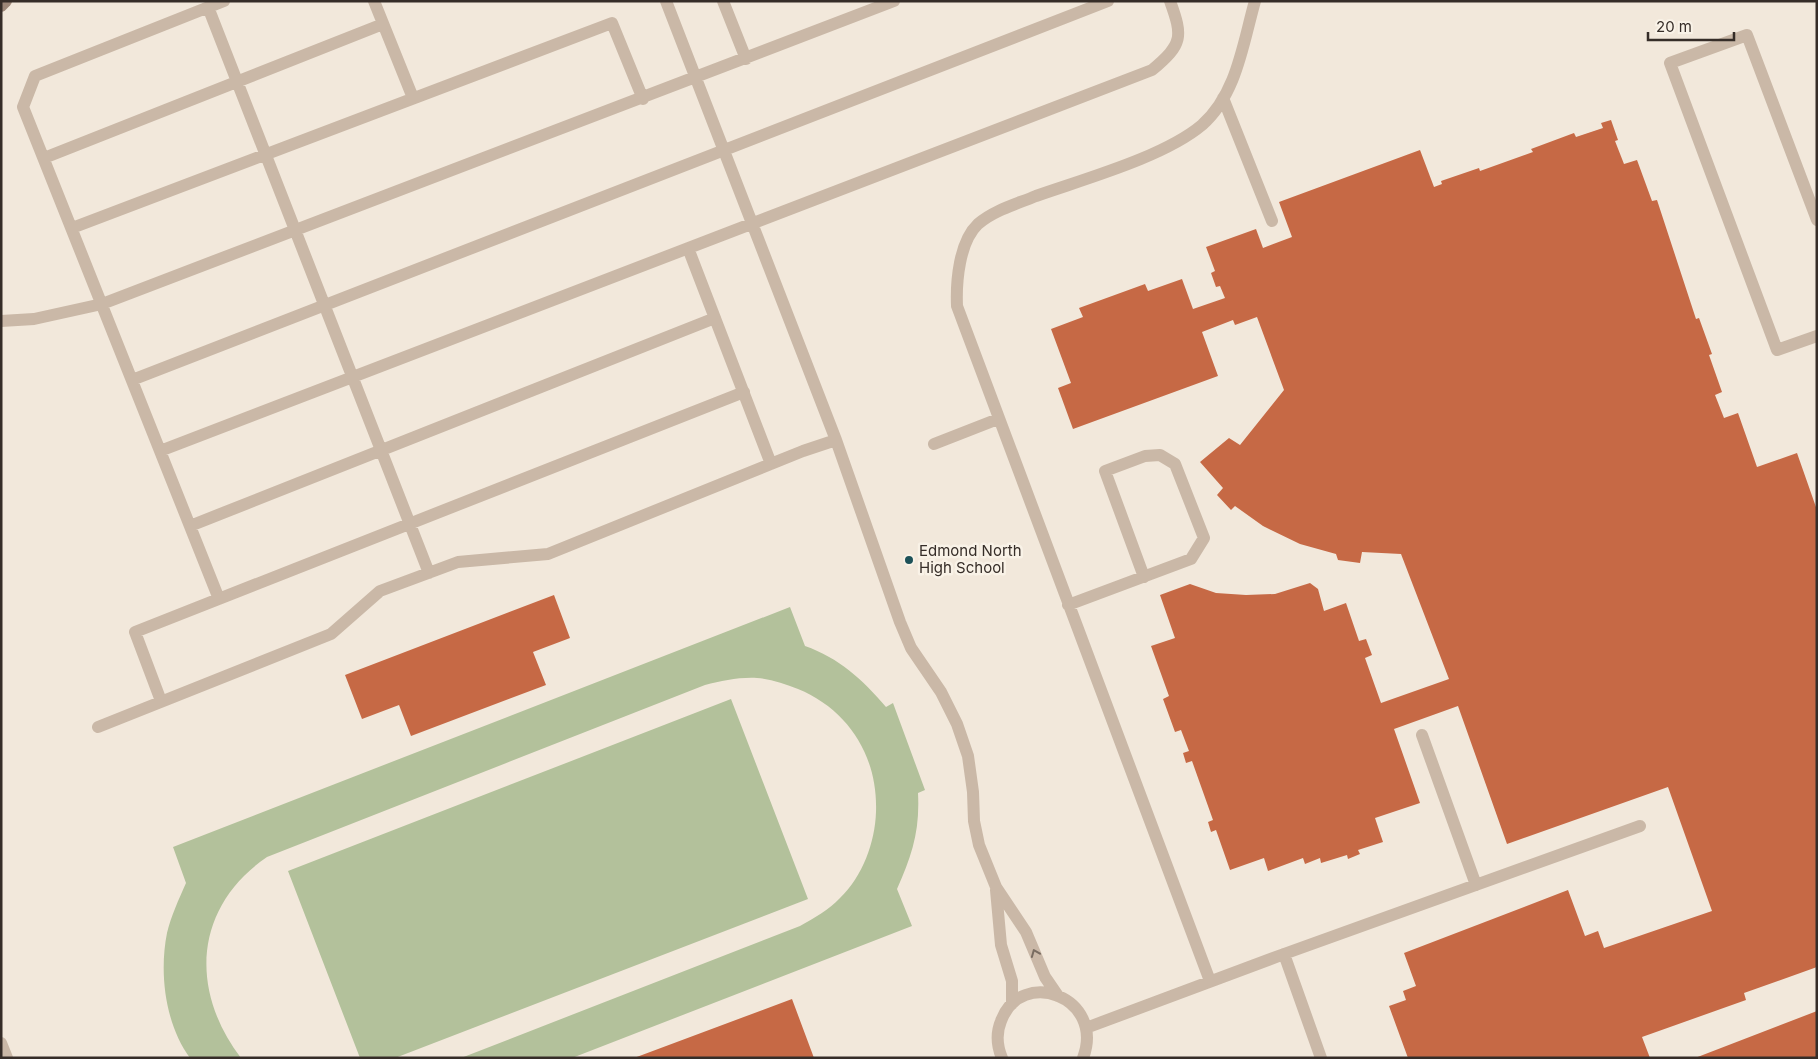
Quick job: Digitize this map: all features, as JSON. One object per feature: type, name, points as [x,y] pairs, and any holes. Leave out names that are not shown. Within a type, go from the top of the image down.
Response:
[{"type":"street","points":[[1,6],[6,1]]},
{"type":"lane","points":[[219,599],[23,107],[35,76],[224,1]]},
{"type":"lane","points":[[374,1],[413,98]]},
{"type":"lane","points":[[666,1],[836,440],[911,648],[941,692],[958,724],[968,756],[973,792],[974,821],[980,845],[996,887],[1026,932],[1045,977],[1058,996]]},
{"type":"lane","points":[[723,1],[746,59]]},
{"type":"lane","points":[[1,321],[34,319],[102,304],[696,79],[894,1]]},
{"type":"lane","points":[[132,380],[1108,1]]},
{"type":"lane","points":[[160,450],[1152,70],[1172,54],[1180,30],[1170,1]]},
{"type":"lane","points":[[1210,982],[957,306],[956,278],[964,249],[977,225],[1003,209],[1166,148],[1202,125],[1224,98],[1234,79],[1254,1]]},
{"type":"lane","points":[[208,7],[428,573]]},
{"type":"lane","points":[[72,228],[612,23],[643,99]]},
{"type":"lane","points":[[44,158],[383,24]]},
{"type":"lane","points":[[1817,220],[1747,35],[1670,63],[1777,350],[1817,336]]},
{"type":"lane","points":[[1224,98],[1272,221]]},
{"type":"lane","points":[[688,248],[771,464]]},
{"type":"lane","points":[[190,526],[715,318]]},
{"type":"lane","points":[[162,701],[135,632],[744,392]]},
{"type":"lane","points":[[934,444],[998,419]]},
{"type":"lane","points":[[98,727],[331,634],[380,591],[458,562],[548,554],[771,464],[836,440]]},
{"type":"lane","points":[[1068,605],[1144,577],[1191,559],[1204,538],[1175,464],[1160,455],[1145,456],[1105,472],[1144,577]]},
{"type":"lane","points":[[1422,735],[1476,885]]},
{"type":"lane","points":[[1086,1028],[1284,954],[1640,826]]},
{"type":"lane","points":[[996,887],[1001,945],[1012,981],[1012,1004]]},
{"type":"lane","points":[[1284,954],[1321,1058]]},
{"type":"lane","points":[[1002,1058],[998,1042],[998,1028],[1003,1015],[1012,1004],[1024,996],[1038,992],[1058,996],[1076,1007],[1086,1028],[1087,1047],[1083,1058]]},
{"type":"lane","points":[[1,1043],[7,1058]]},
{"type":"green space","points":[[790,607],[805,646],[839,663],[868,687],[886,707],[893,703],[925,790],[918,793],[918,819],[914,842],[897,889],[912,926],[572,1058],[461,1058],[800,926],[821,914],[836,902],[855,879],[870,847],[876,812],[872,773],[866,754],[857,738],[832,709],[798,689],[778,682],[757,678],[724,681],[705,685],[267,857],[243,877],[225,900],[213,925],[207,951],[207,978],[213,1005],[224,1032],[241,1058],[190,1058],[175,1030],[166,998],[164,981],[167,933],[186,883],[173,847]]},
{"type":"green space","points":[[731,699],[808,899],[395,1058],[360,1058],[288,871]]},
{"type":"building","points":[[1611,120],[1618,140],[1615,141],[1624,164],[1637,160],[1652,201],[1657,200],[1696,319],[1699,318],[1712,354],[1709,355],[1722,392],[1715,395],[1724,418],[1738,413],[1757,467],[1797,453],[1817,510],[1817,967],[1744,993],[1746,1000],[1642,1037],[1650,1058],[1408,1058],[1389,1006],[1406,1000],[1403,991],[1416,986],[1404,953],[1568,890],[1585,936],[1598,931],[1604,948],[1712,911],[1668,787],[1507,844],[1458,706],[1394,729],[1420,803],[1375,818],[1383,842],[1358,850],[1360,854],[1348,859],[1347,855],[1321,863],[1320,858],[1305,864],[1303,858],[1268,871],[1264,858],[1230,870],[1216,830],[1211,832],[1208,822],[1213,820],[1192,761],[1186,763],[1183,753],[1189,751],[1181,730],[1175,732],[1163,699],[1169,696],[1151,646],[1175,638],[1160,595],[1190,584],[1216,593],[1246,595],[1275,594],[1310,583],[1318,589],[1324,611],[1346,603],[1359,641],[1366,639],[1372,655],[1365,658],[1381,703],[1449,679],[1401,554],[1362,552],[1360,563],[1338,560],[1336,554],[1300,544],[1263,526],[1235,506],[1231,510],[1217,495],[1223,488],[1200,462],[1229,438],[1240,445],[1284,390],[1257,317],[1235,325],[1233,320],[1202,332],[1218,376],[1073,429],[1058,388],[1071,383],[1051,329],[1083,317],[1079,308],[1145,284],[1148,291],[1182,279],[1193,309],[1225,298],[1220,286],[1216,287],[1211,273],[1215,271],[1206,247],[1256,229],[1263,248],[1292,237],[1279,202],[1420,150],[1434,187],[1442,184],[1441,181],[1479,168],[1480,171],[1533,152],[1531,149],[1574,133],[1576,137],[1603,128],[1601,123]]},
{"type":"building","points":[[554,595],[570,638],[533,652],[546,685],[411,736],[399,705],[362,719],[345,675]]},
{"type":"building","points":[[792,999],[814,1058],[634,1058]]},
{"type":"building","points":[[1817,1011],[1817,1058],[1695,1058]]},
{"type":"place","name":"Edmond North High School","points":[[909,560]]}]
